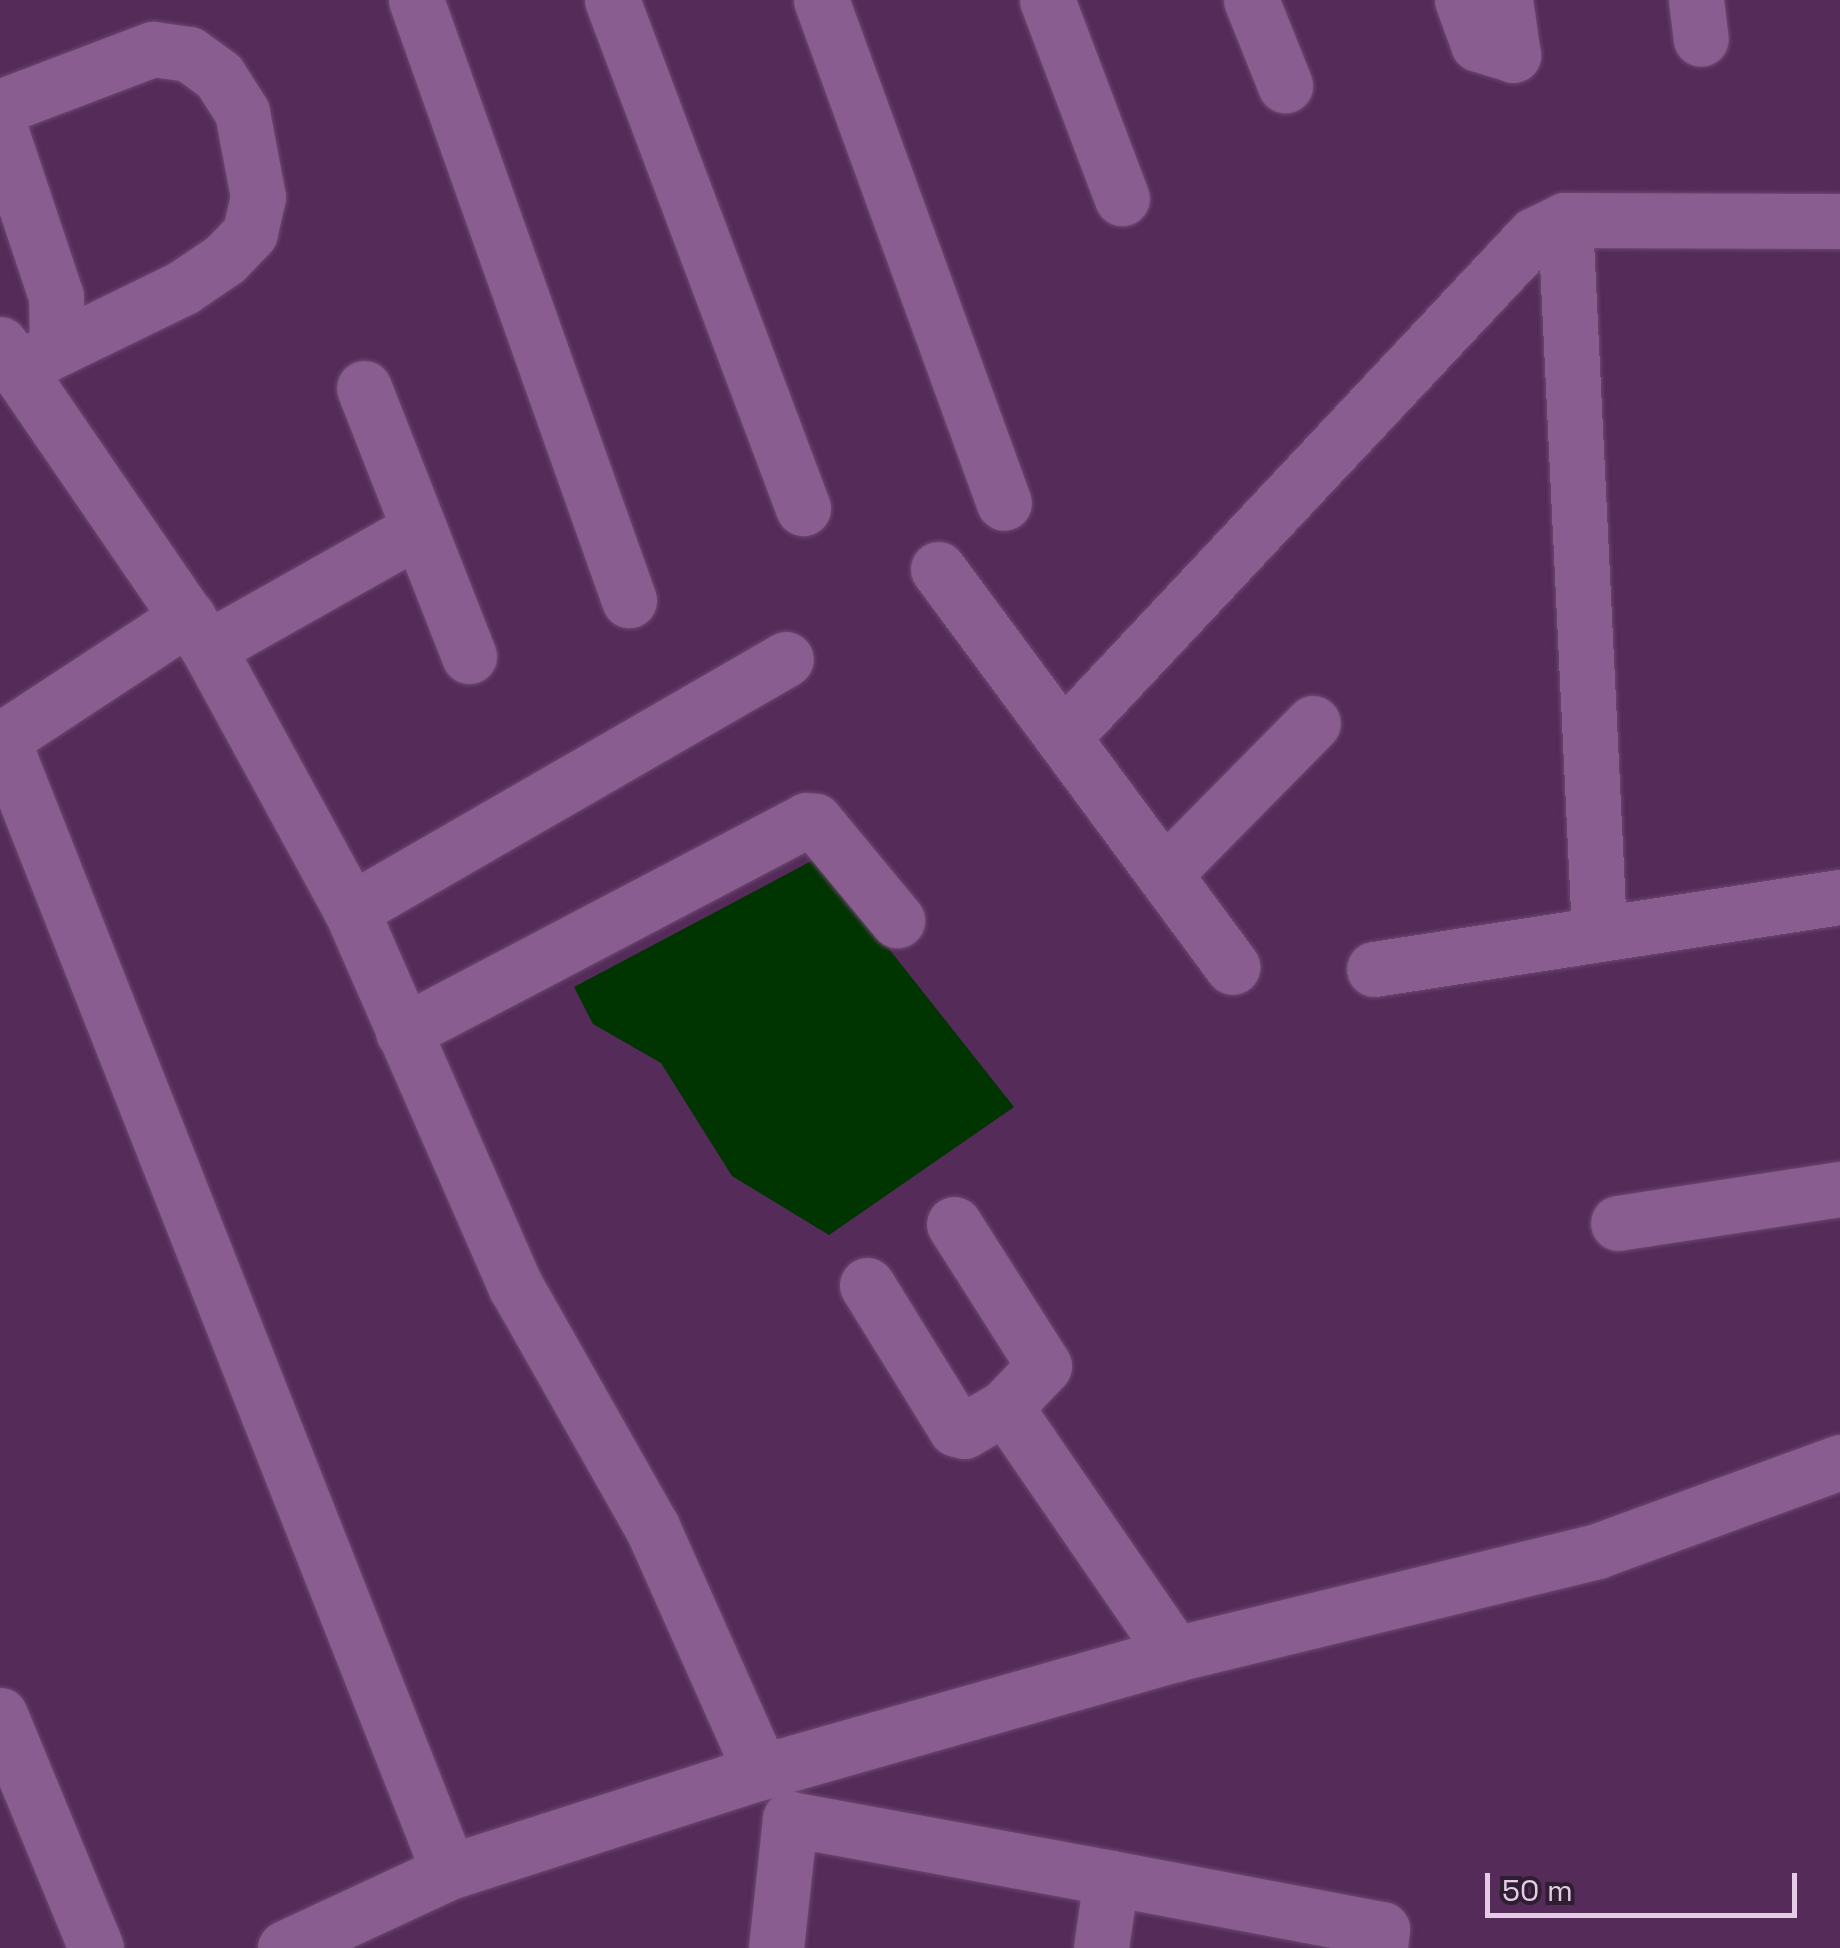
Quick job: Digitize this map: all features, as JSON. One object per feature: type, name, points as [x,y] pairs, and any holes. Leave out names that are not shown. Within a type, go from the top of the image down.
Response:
[{"type":"street","points":[[416,0],[629,600]]},
{"type":"street","points":[[612,0],[802,508]]},
{"type":"street","points":[[820,0],[1004,503]]},
{"type":"street","points":[[1047,0],[1122,198]]},
{"type":"street","points":[[1252,0],[1285,85]]},
{"type":"street","points":[[1462,0],[1478,44],[1513,55],[1506,0]]},
{"type":"street","points":[[0,107],[153,48],[188,54],[220,76],[242,112],[258,198],[250,233],[225,259],[182,288],[24,352]]},
{"type":"street","points":[[0,129],[56,296],[24,352]]},
{"type":"street","points":[[1565,220],[1599,931]]},
{"type":"street","points":[[1063,737],[1534,234],[1565,220],[1840,221]]},
{"type":"street","points":[[24,352],[198,632],[351,910],[516,1287],[652,1527],[772,1768],[790,1819],[776,1948]]},
{"type":"street","points":[[364,388],[469,656]]},
{"type":"street","points":[[419,529],[198,632],[2,739],[449,1872]]},
{"type":"street","points":[[938,569],[1233,967]]},
{"type":"street","points":[[351,910],[786,659]]},
{"type":"street","points":[[1164,874],[1313,722]]},
{"type":"street","points":[[404,1032],[806,820],[815,821],[897,920]]},
{"type":"street","points":[[1374,969],[1599,931],[1840,897]]},
{"type":"street","points":[[1618,1223],[1840,1189]]},
{"type":"street","points":[[867,1285],[956,1428],[964,1431],[1005,1408],[1044,1366],[954,1224]]},
{"type":"street","points":[[1005,1408],[1175,1654]]},
{"type":"street","points":[[285,1948],[449,1872],[772,1768],[1175,1654],[1597,1551],[1840,1462]]},
{"type":"street","points":[[0,1715],[96,1948]]},
{"type":"street","points":[[790,1819],[1382,1929],[1380,1948]]},
{"type":"street","points":[[1102,1948],[1112,1878]]},
{"type":"shaded area","points":[[817,858],[1014,1107],[829,1235],[732,1176],[661,1063],[593,1024],[574,987]]}]
